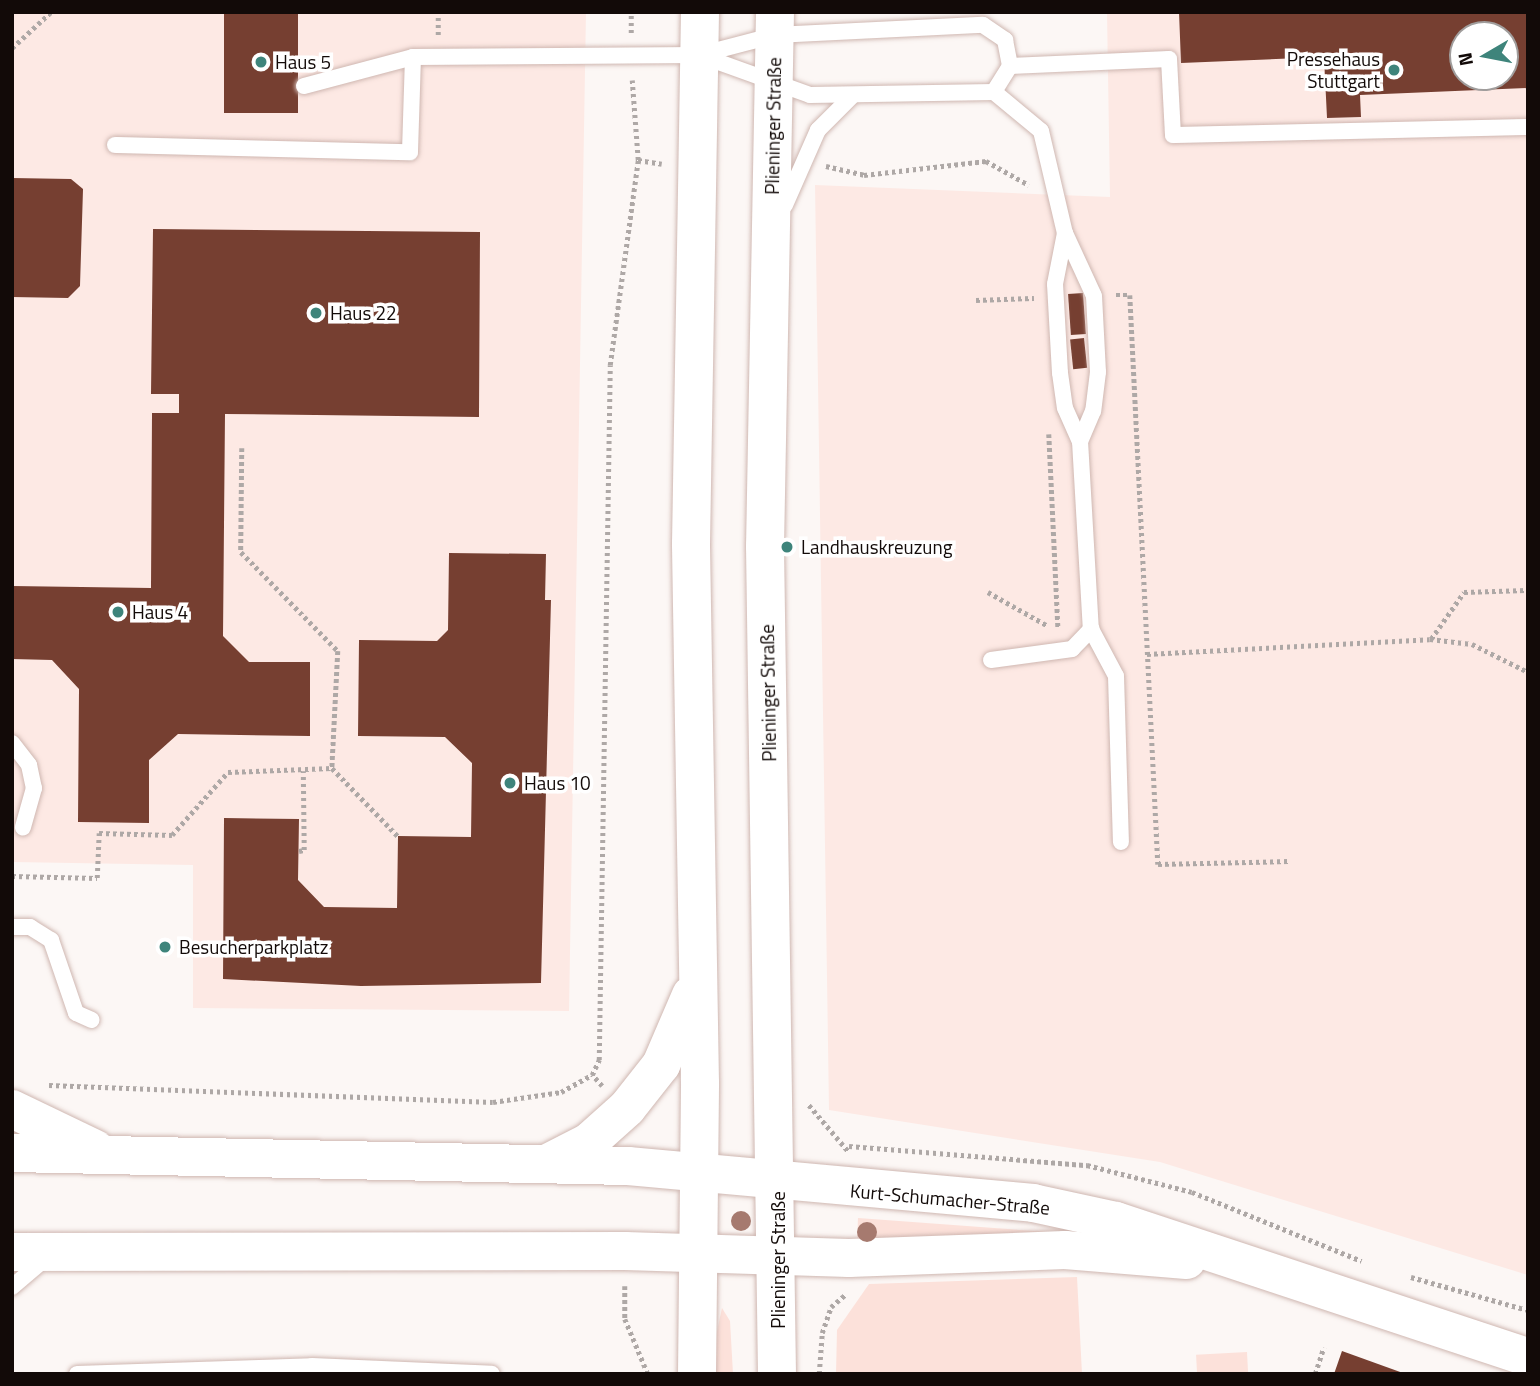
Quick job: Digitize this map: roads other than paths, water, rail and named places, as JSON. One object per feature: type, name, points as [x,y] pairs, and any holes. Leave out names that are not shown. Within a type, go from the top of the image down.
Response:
[{"type":"main road","points":[[700,12],[691,544],[700,1105],[717,1175],[779,1238],[847,1190]]},
{"type":"main road","name":"Plieninger Straße","points":[[775,24],[765,545],[779,1238],[777,1374]]},
{"type":"main road","points":[[550,1162],[589,1142],[627,1108],[661,1065],[697,976]]},
{"type":"main road","points":[[24,1095],[110,1156]]},
{"type":"main road","points":[[697,1374],[699,1213],[717,1175],[777,1102]]},
{"type":"main road","name":"Kurt-Schumacher-Straße","points":[[13,1153],[550,1162],[778,1179],[847,1190],[1033,1203],[1116,1221],[1234,1263],[1528,1357]]},
{"type":"main road","points":[[628,1166],[699,1213],[737,1256],[779,1327]]},
{"type":"main road","points":[[625,1251],[699,1213]]},
{"type":"main road","name":"Kurt-Schumacher-Straße","points":[[12,1252],[625,1251],[737,1256],[779,1238],[849,1258],[1065,1250],[1234,1263]]},
{"type":"main road","points":[[699,1317],[737,1256]]},
{"type":"lane","points":[[304,86],[413,57],[699,55],[775,24],[982,19],[1005,40],[1010,66],[995,92]]},
{"type":"lane","points":[[699,55],[774,85],[852,96],[995,92],[1041,131],[1065,233],[1094,296],[1098,372],[1093,411],[1080,441]]},
{"type":"lane","points":[[115,145],[410,152],[413,57]]},
{"type":"lane","points":[[1010,66],[1169,59],[1173,135],[1528,127]]},
{"type":"lane","points":[[771,251],[799,163],[818,130],[852,96]]},
{"type":"lane","points":[[1065,233],[1055,284],[1060,373],[1065,408],[1080,441],[1091,629],[1116,676],[1121,842]]},
{"type":"lane","points":[[991,660],[1073,649],[1091,629]]},
{"type":"lane","points":[[12,743],[29,765],[34,788],[23,827]]},
{"type":"lane","points":[[12,927],[30,927],[51,940],[76,1013],[92,1020]]},
{"type":"lane","points":[[12,1287],[54,1252]]},
{"type":"lane","points":[[77,1374],[312,1366],[492,1374]]},
{"type":"place","name":"Haus 5","points":[[261,62]]},
{"type":"place","name":"Pressehaus Stuttgart","points":[[1394,70]]},
{"type":"place","name":"Haus 22","points":[[316,313]]},
{"type":"place","name":"Landhauskreuzung","points":[[787,547]]},
{"type":"place","name":"Haus 4","points":[[118,612]]},
{"type":"place","name":"Haus 10","points":[[510,783]]},
{"type":"place","name":"Besucherparkplatz","points":[[165,947]]}]
